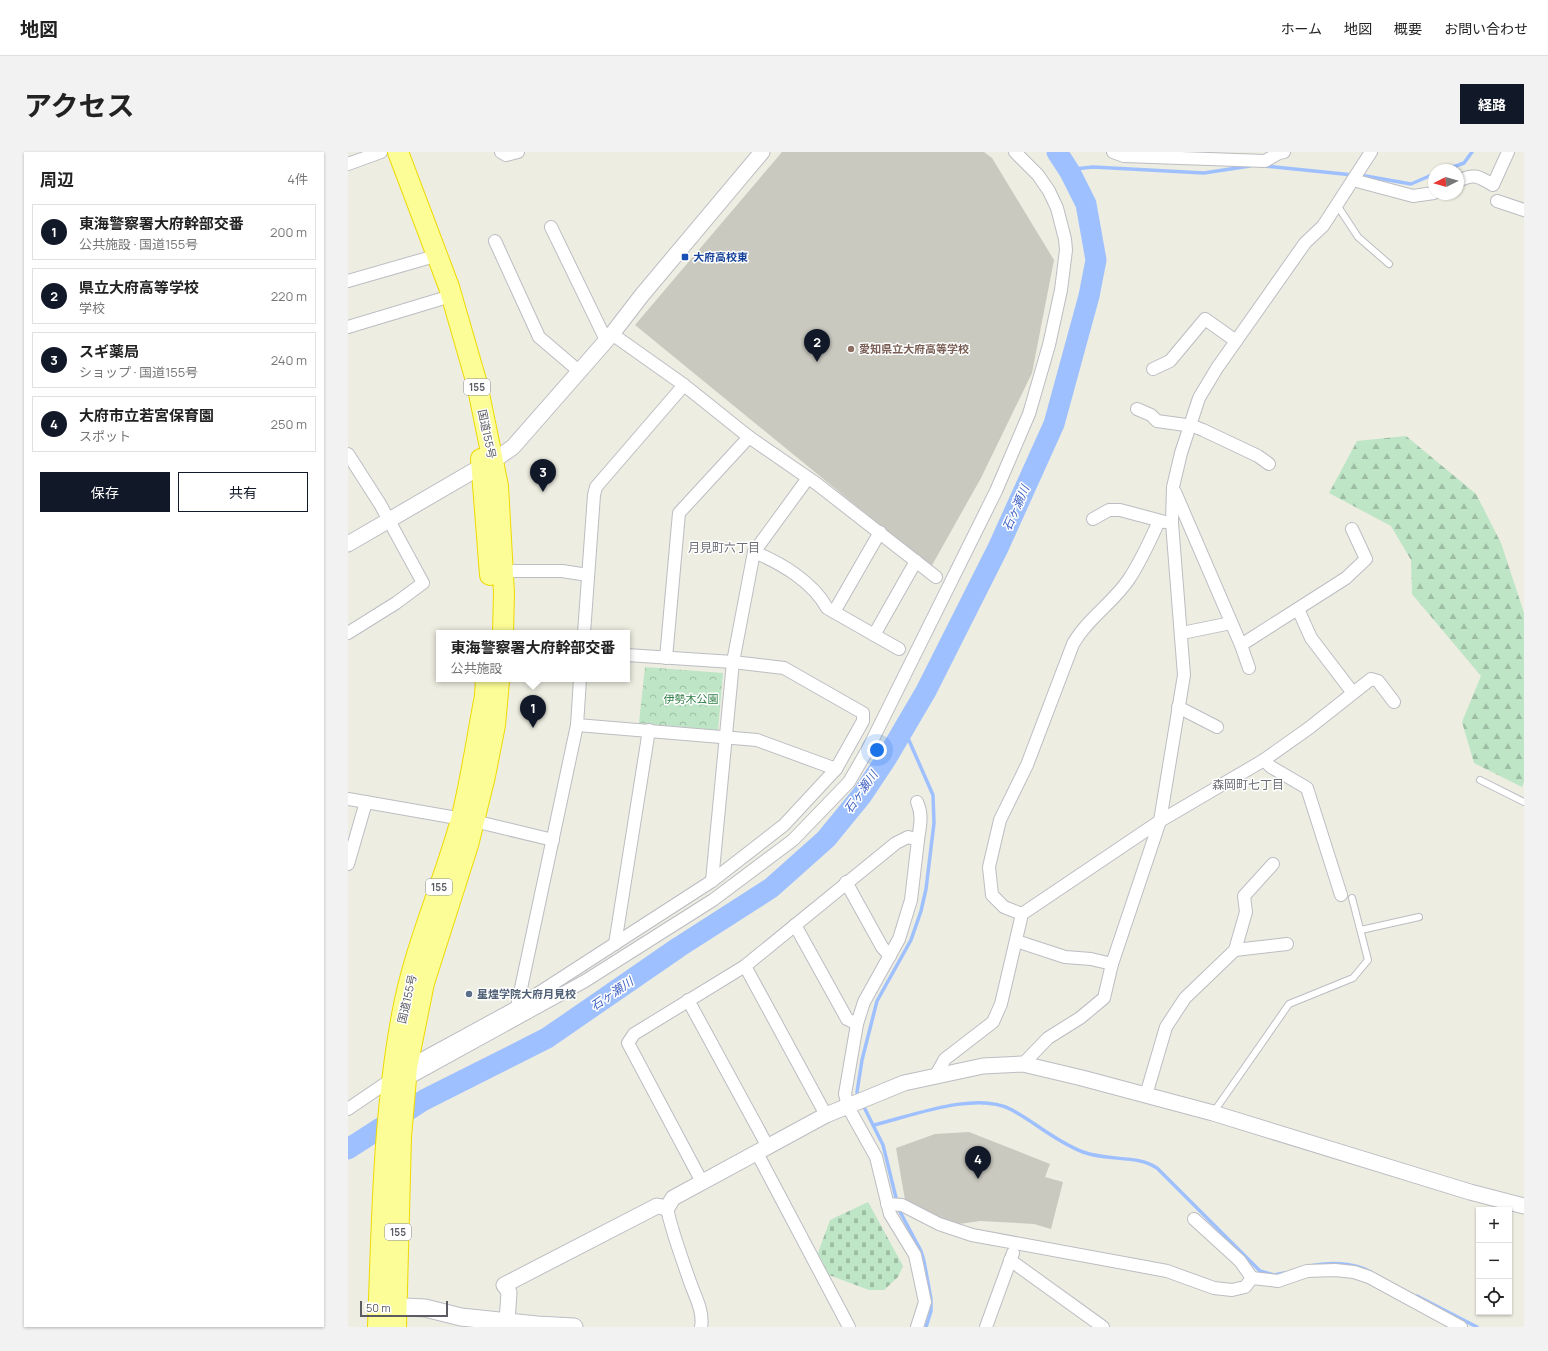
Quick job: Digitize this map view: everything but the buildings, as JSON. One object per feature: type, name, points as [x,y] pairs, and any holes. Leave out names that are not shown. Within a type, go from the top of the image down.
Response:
[{"type":"highway","name":"国道155号","points":[[391,152],[441,299],[487,464],[498,486],[503,571],[503,630]]},
{"type":"highway","name":"国道155号","points":[[398,152],[449,287],[477,384],[487,464],[490,572],[489,630]]},
{"type":"highway","name":"国道155号","points":[[396,1327],[388,1306],[386,1153],[400,1082],[424,983],[467,820],[486,682]]},
{"type":"highway","name":"国道155号","points":[[467,820],[485,776],[495,725],[500,682]]},
{"type":"highway","name":"国道155号","points":[[378,1327],[388,1306],[401,1137],[400,1082]]},
{"type":"main road","points":[[388,1306],[425,1308],[462,1317],[537,1326],[574,1327]]},
{"type":"street","points":[[348,164],[381,152]]},
{"type":"street","points":[[501,152],[506,155],[518,152]]},
{"type":"street","points":[[348,1110],[585,981],[713,900],[793,840],[849,782],[871,743],[996,492],[1029,414],[1049,345],[1061,290],[1066,250],[1065,239],[1057,208],[1049,191],[1038,175],[1015,152]]},
{"type":"street","points":[[1114,152],[1124,156],[1225,161],[1265,161],[1280,152]]},
{"type":"street","points":[[1022,1064],[1048,1038],[1080,1018],[1104,998],[1112,964],[1160,821],[1184,675],[1182,633],[1172,523],[1172,487],[1189,426],[1199,398],[1236,341],[1305,243],[1323,226],[1371,152]]},
{"type":"street","points":[[1464,178],[1468,176],[1476,176],[1493,185],[1508,152]]},
{"type":"street","points":[[348,544],[487,464],[513,447],[580,372],[756,154]]},
{"type":"street","points":[[1353,180],[1413,196],[1428,194]]},
{"type":"street","points":[[1497,201],[1524,210]]},
{"type":"street","points":[[551,227],[609,337],[684,385],[749,437],[808,478],[880,532],[936,577]]},
{"type":"street","points":[[495,241],[539,337],[580,372]]},
{"type":"street","points":[[348,281],[428,258]]},
{"type":"street","points":[[348,327],[441,299]]},
{"type":"street","points":[[1153,369],[1170,361],[1205,319],[1236,341]]},
{"type":"street","points":[[584,630],[594,495],[596,487],[684,385]]},
{"type":"street","points":[[1137,409],[1151,415],[1157,421],[1189,426],[1258,456],[1269,464]]},
{"type":"street","points":[[666,658],[679,513],[749,437]]},
{"type":"street","points":[[348,633],[396,603],[423,583],[388,520],[350,460]]},
{"type":"street","points":[[712,881],[733,662],[754,552],[808,478]]},
{"type":"street","points":[[1172,487],[1241,645],[1249,668]]},
{"type":"street","points":[[1093,519],[1109,510],[1120,510],[1159,521],[1172,523]]},
{"type":"street","points":[[1022,914],[1004,907],[992,895],[988,867],[1000,820],[1027,765],[1073,644],[1080,631],[1109,603],[1129,579],[1146,550],[1159,521]]},
{"type":"street","points":[[1241,645],[1346,578],[1366,559],[1352,529]]},
{"type":"street","points":[[834,612],[880,532]]},
{"type":"street","points":[[754,552],[790,571],[821,596],[827,608],[899,649]]},
{"type":"street","points":[[874,635],[916,561]]},
{"type":"street","points":[[503,571],[562,571],[588,575]]},
{"type":"street","points":[[1298,608],[1311,638],[1353,693]]},
{"type":"street","points":[[1182,633],[1231,623]]},
{"type":"street","points":[[400,1082],[712,881],[784,826],[836,769],[864,721],[863,713],[784,668],[733,662],[630,655]]},
{"type":"street","points":[[936,1075],[945,1059],[993,1022],[1001,1004],[1022,914],[1160,821],[1264,760],[1309,728],[1371,679],[1378,681],[1394,702]]},
{"type":"street","points":[[517,1007],[577,725],[580,682]]},
{"type":"street","points":[[1178,708],[1217,727]]},
{"type":"street","points":[[577,725],[725,736],[757,740],[836,769]]},
{"type":"street","points":[[615,944],[649,730]]},
{"type":"street","points":[[1264,760],[1271,767],[1307,788],[1346,897]]},
{"type":"street","points":[[348,799],[467,820],[553,840]]},
{"type":"street","points":[[348,864],[366,802]]},
{"type":"street","points":[[917,802],[921,820],[911,900],[899,939],[872,986],[857,1024],[845,1094],[856,1103],[876,1157],[890,1214],[914,1255],[926,1302],[917,1327]]},
{"type":"street","points":[[702,1182],[628,1043],[634,1034],[745,966],[846,882],[896,843],[908,837],[918,840]]},
{"type":"street","points":[[1146,1095],[1166,1027],[1185,998],[1235,950],[1246,912],[1244,896],[1273,864]]},
{"type":"street","points":[[846,882],[882,947],[890,956]]},
{"type":"street","points":[[795,925],[847,1019],[857,1024]]},
{"type":"street","points":[[1016,941],[1065,957],[1091,959],[1112,964]]},
{"type":"street","points":[[1235,950],[1287,944]]},
{"type":"street","points":[[745,966],[826,1115]]},
{"type":"street","points":[[688,1000],[849,1327]]},
{"type":"street","points":[[704,1326],[698,1303],[670,1224],[667,1208],[673,1198],[826,1115],[904,1083],[983,1066],[1022,1064],[1146,1095],[1213,1113],[1470,1192],[1524,1206]]},
{"type":"street","points":[[887,1204],[902,1205],[950,1229],[972,1235],[1167,1270],[1214,1288],[1232,1290],[1245,1287],[1252,1278]]},
{"type":"street","points":[[507,1322],[509,1292],[504,1285],[657,1206],[667,1208]]},
{"type":"street","points":[[1194,1219],[1240,1262],[1252,1278],[1278,1281],[1307,1271],[1335,1270],[1354,1272],[1368,1277],[1461,1327]]},
{"type":"street","points":[[986,1327],[1016,1244]]},
{"type":"street","points":[[1010,1260],[1103,1327]]},
{"type":"lane","points":[[1337,205],[1358,236],[1389,264]]},
{"type":"lane","points":[[1480,780],[1524,802]]},
{"type":"lane","points":[[1213,1113],[1289,1004],[1353,978],[1368,960],[1361,930],[1346,897]]},
{"type":"lane","points":[[1361,930],[1419,917]]},
{"type":"green space","points":[[1406,436],[1476,494],[1501,543],[1524,613],[1524,782],[1522,787],[1474,763],[1462,722],[1481,676],[1412,594],[1411,560],[1391,526],[1329,493],[1357,441]]},
{"type":"green space","name":"伊勢木公園","points":[[645,667],[723,673],[718,730],[639,723]]},
{"type":"green space","points":[[868,1202],[903,1266],[898,1277],[884,1290],[869,1290],[829,1275],[818,1253],[830,1220]]},
{"type":"waterway","name":"石ヶ瀬川","points":[[348,1149],[424,1100],[547,1038],[679,947],[771,888],[826,839],[862,795],[886,759],[926,691],[998,548],[1054,424],[1089,296],[1096,260],[1086,204],[1070,172],[1057,152]]},
{"type":"waterway","points":[[1461,164],[1464,163],[1472,152]]},
{"type":"waterway","points":[[1070,172],[1074,169],[1093,167],[1204,173],[1250,166]]},
{"type":"waterway","points":[[1264,166],[1353,175]]},
{"type":"waterway","points":[[1360,175],[1411,184],[1428,177]]},
{"type":"waterway","points":[[859,1097],[857,1092],[862,1060],[877,1001],[911,940],[921,911],[926,889],[934,823],[933,795],[904,729]]},
{"type":"waterway","points":[[874,1125],[924,1111],[962,1104],[996,1104],[1010,1109],[1073,1148],[1097,1156],[1142,1161],[1157,1168],[1260,1271],[1274,1275],[1284,1273]]},
{"type":"waterway","points":[[863,1105],[883,1145],[897,1202]]},
{"type":"waterway","points":[[898,1208],[921,1251],[924,1261],[931,1299],[931,1311],[926,1327]]},
{"type":"waterway","points":[[1309,1266],[1340,1264],[1356,1266],[1371,1272]]},
{"type":"waterway","points":[[1417,1296],[1477,1327]]},
{"type":"place","name":"大府高校東","points":[[685,257]]},
{"type":"place","name":"愛知県立大府高等学校","points":[[851,349]]},
{"type":"place","name":"県立大府高等学校","points":[[817,362]]},
{"type":"place","name":"スギ薬局","points":[[543,492]]},
{"type":"place","name":"東海警察署大府幹部交番","points":[[533,728]]},
{"type":"place","name":"星煌学院大府月見校","points":[[469,994]]},
{"type":"place","name":"大府市立若宮保育園","points":[[978,1179]]},
{"type":"district","name":"月見町六丁目","points":[[724,548]]},
{"type":"district","name":"森岡町七丁目","points":[[1248,785]]}]
